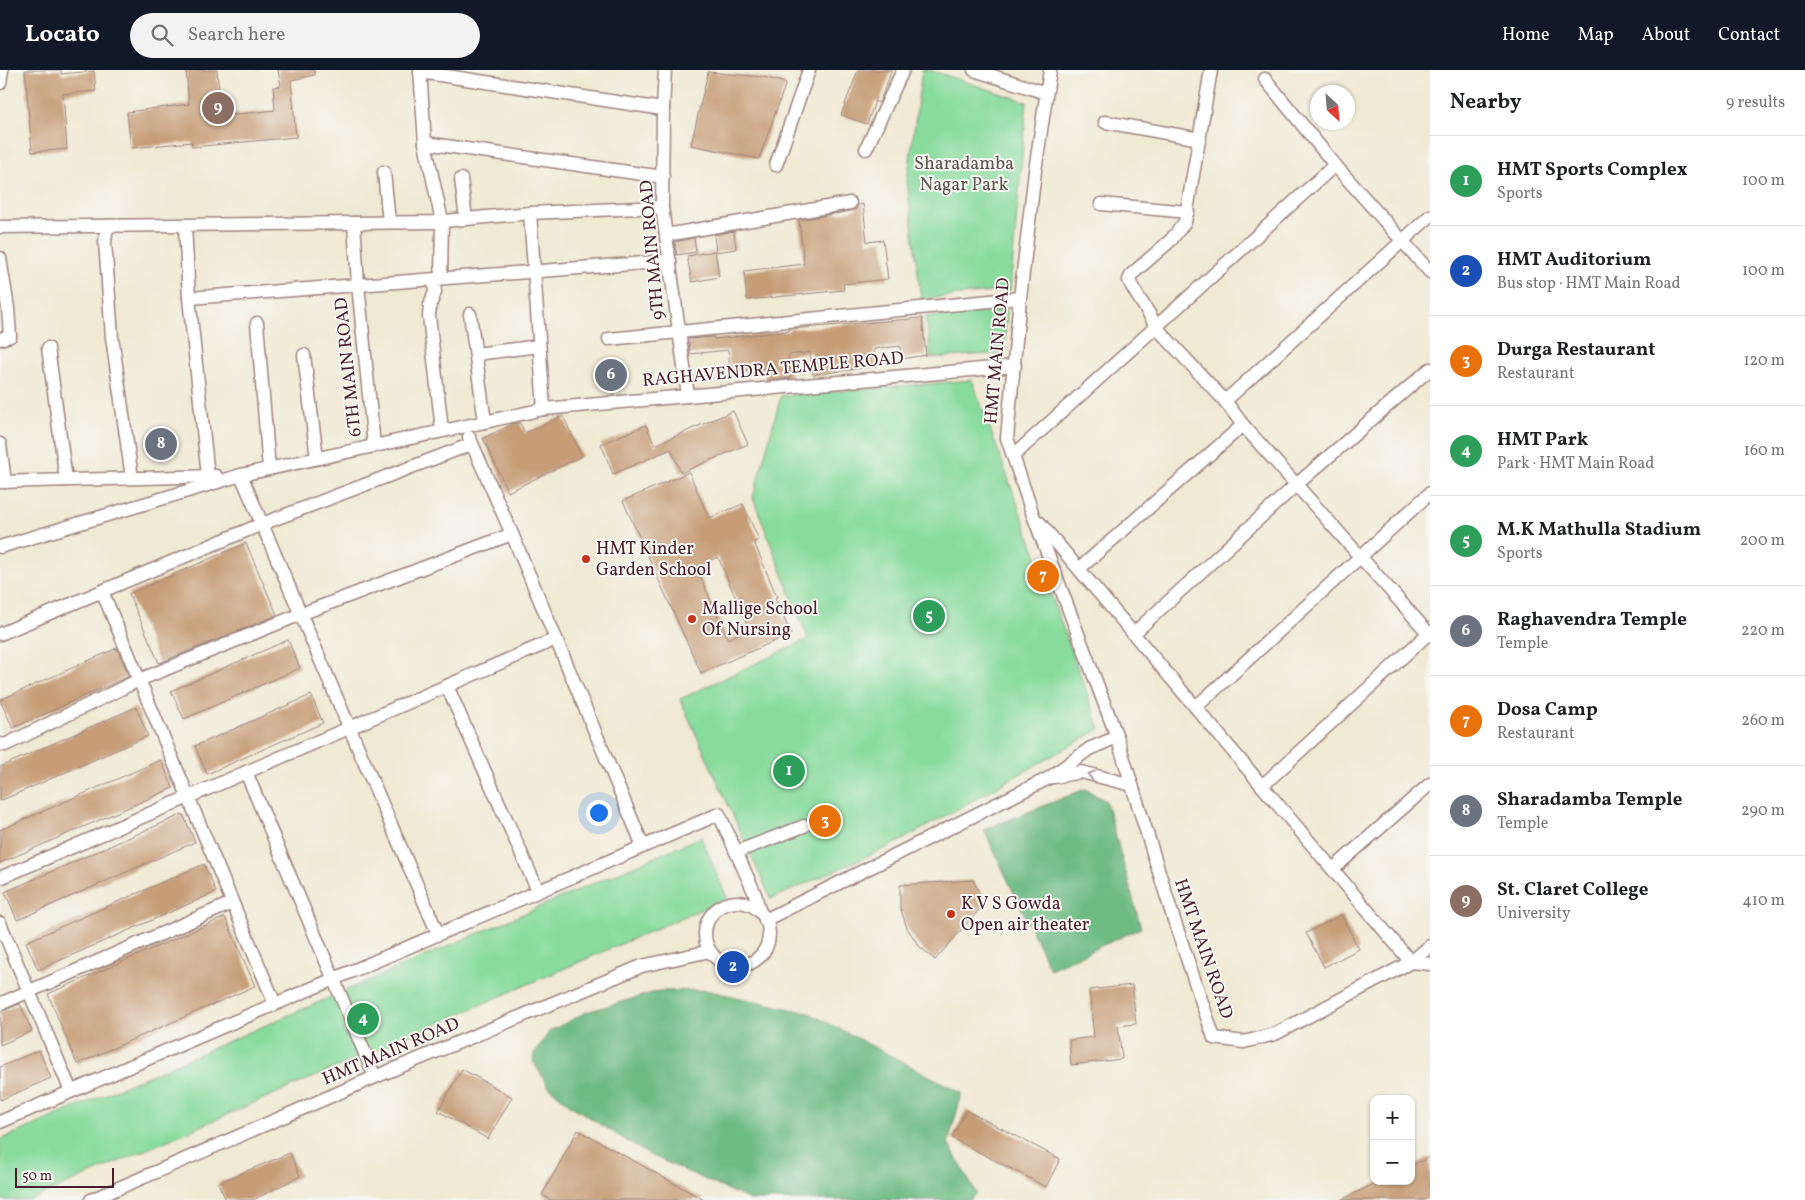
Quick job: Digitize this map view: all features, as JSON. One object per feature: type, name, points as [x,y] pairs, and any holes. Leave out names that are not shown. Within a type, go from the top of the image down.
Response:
[{"type":"street","points":[[0,83],[2,70]]},
{"type":"street","name":"9TH MAIN ROAD","points":[[665,70],[662,207],[688,396]]},
{"type":"street","points":[[776,165],[809,70]]},
{"type":"street","points":[[866,149],[903,70]]},
{"type":"street","points":[[974,70],[1046,93]]},
{"type":"street","name":"HMT MAIN ROAD","points":[[1050,70],[1035,171],[1020,298],[1008,438],[1033,515],[1117,737],[1173,917],[1214,1038],[1244,1042],[1275,1034],[1412,962],[1430,946]]},
{"type":"street","points":[[1211,70],[1185,222],[1171,240],[1132,274],[1129,280],[1132,288],[1150,313],[1156,327],[1430,633],[1262,786]]},
{"type":"street","points":[[442,430],[429,316],[437,279],[442,221],[426,143],[420,71],[663,109]]},
{"type":"street","points":[[1265,78],[1335,165],[1430,272]]},
{"type":"street","points":[[1105,122],[1200,139]]},
{"type":"street","points":[[426,143],[663,177]]},
{"type":"street","points":[[1013,456],[1335,165]]},
{"type":"street","points":[[384,172],[389,222]]},
{"type":"street","points":[[461,179],[466,219]]},
{"type":"street","points":[[666,235],[850,203]]},
{"type":"street","points":[[1101,204],[1188,212]]},
{"type":"street","points":[[0,227],[442,221],[530,213],[662,207]]},
{"type":"street","points":[[530,213],[544,409]]},
{"type":"street","points":[[1224,401],[1430,216]]},
{"type":"street","name":"6TH MAIN ROAD","points":[[354,223],[374,446]]},
{"type":"street","points":[[185,224],[189,298],[208,476]]},
{"type":"street","points":[[107,226],[105,242],[112,337],[132,478]]},
{"type":"street","points":[[0,258],[1,275],[8,308],[10,336],[0,338]]},
{"type":"street","points":[[189,298],[670,261]]},
{"type":"street","points":[[608,339],[1020,298]]},
{"type":"street","points":[[470,314],[485,422]]},
{"type":"street","points":[[257,323],[269,469]]},
{"type":"street","points":[[476,354],[539,346]]},
{"type":"street","points":[[48,348],[66,480]]},
{"type":"street","points":[[304,356],[317,458]]},
{"type":"street","name":"RAGHAVENDRA TEMPLE ROAD","points":[[241,475],[544,409],[1015,366]]},
{"type":"street","points":[[1133,634],[1296,485],[1430,369]]},
{"type":"street","points":[[1079,570],[1243,425]]},
{"type":"street","points":[[464,426],[512,534],[643,846]]},
{"type":"street","points":[[0,444],[3,482],[241,475]]},
{"type":"street","points":[[0,634],[262,524],[472,444]]},
{"type":"street","points":[[241,475],[438,934]]},
{"type":"street","points":[[0,547],[241,475]]},
{"type":"street","points":[[1196,707],[1430,493]]},
{"type":"street","points":[[1033,515],[1412,962],[1430,964]]},
{"type":"street","points":[[0,744],[5,745],[139,680],[301,614],[512,534]]},
{"type":"street","points":[[102,591],[275,1004]]},
{"type":"street","points":[[0,878],[556,639]]},
{"type":"street","points":[[447,686],[538,891]]},
{"type":"street","points":[[762,915],[1049,778],[1089,750],[1117,737]]},
{"type":"street","points":[[246,772],[375,1077]]},
{"type":"street","points":[[1049,778],[1081,772],[1132,785]]},
{"type":"street","points":[[1333,870],[1430,784]]},
{"type":"street","points":[[0,1122],[719,814],[755,894],[762,915],[769,937],[766,948],[754,962],[744,966],[733,967],[722,964],[713,957],[705,941],[704,928],[708,918],[716,909],[726,904],[738,902],[749,904],[762,915]]},
{"type":"street","points":[[736,852],[804,826]]},
{"type":"street","points":[[0,1004],[232,903]]},
{"type":"street","points":[[0,922],[71,1091]]},
{"type":"street","name":"HMT MAIN ROAD","points":[[92,1200],[375,1077],[642,966],[710,951]]},
{"type":"green space","name":"Sharadamba Nagar Park","points":[[922,70],[930,70],[1027,102],[1010,290],[921,299],[907,182]]},
{"type":"green space","points":[[1007,310],[1004,353],[931,358],[926,317]]},
{"type":"green space","points":[[972,380],[1100,729],[897,843],[771,899],[680,699],[808,639],[753,498],[781,396]]},
{"type":"green space","points":[[1085,789],[1106,801],[1141,928],[1050,969],[984,830]]},
{"type":"green space","points":[[701,837],[727,898],[30,1200],[0,1200],[0,1140]]},
{"type":"green space","points":[[705,990],[809,1013],[962,1093],[948,1143],[976,1193],[970,1200],[750,1200],[646,1153],[570,1105],[548,1086],[533,1061],[534,1054],[550,1031],[587,1012],[659,991]]},
{"type":"building","points":[[25,70],[61,70],[61,74],[94,71],[96,91],[63,94],[67,149],[32,152]]},
{"type":"building","points":[[186,70],[217,70],[221,116],[275,110],[273,87],[281,86],[278,70],[314,70],[315,75],[291,80],[296,137],[192,147],[192,142],[131,148],[127,112],[189,104]]},
{"type":"building","points":[[858,70],[892,70],[879,103],[875,101],[867,124],[841,115]]},
{"type":"building","points":[[708,72],[763,77],[786,83],[759,159],[691,145]]},
{"type":"building","points":[[863,204],[867,242],[883,240],[888,279],[843,284],[844,290],[747,300],[744,271],[804,264],[799,220],[851,211],[856,209],[858,205]]},
{"type":"building","points":[[734,231],[736,249],[716,252],[714,235]]},
{"type":"building","points":[[694,238],[696,252],[677,255],[675,242]]},
{"type":"building","points":[[715,251],[719,277],[692,282],[687,256]]},
{"type":"building","points":[[922,318],[926,355],[901,359],[900,346],[874,349],[876,366],[813,375],[810,352],[788,355],[791,378],[767,380],[766,368],[731,372],[728,350],[690,354],[689,339],[714,337],[714,339],[789,331],[789,329]]},
{"type":"building","points":[[733,411],[748,444],[681,473],[671,449],[613,474],[601,444],[646,425],[655,445]]},
{"type":"building","points":[[563,416],[582,456],[508,492],[483,438],[513,424],[520,423],[525,433]]},
{"type":"building","points":[[689,472],[709,518],[743,504],[759,540],[754,542],[791,634],[701,673],[623,501]],"holes":[[[718,557],[749,629],[728,639],[696,567]]]},
{"type":"building","points":[[246,543],[277,615],[159,663],[129,594]]},
{"type":"building","points":[[288,640],[300,668],[184,719],[171,691]]},
{"type":"building","points":[[117,648],[129,676],[13,728],[0,700]]},
{"type":"building","points":[[311,695],[323,723],[207,774],[195,746]]},
{"type":"building","points":[[136,707],[148,736],[0,801],[0,767]]},
{"type":"building","points":[[161,760],[173,788],[0,863],[0,830]]},
{"type":"building","points":[[183,814],[195,842],[17,920],[5,892]]},
{"type":"building","points":[[204,864],[216,892],[38,970],[26,942]]},
{"type":"building","points":[[973,880],[985,903],[935,960],[919,946],[907,928],[900,907],[900,885]]},
{"type":"building","points":[[1341,915],[1359,949],[1324,967],[1306,933]]},
{"type":"building","points":[[225,917],[255,986],[77,1064],[48,994]]},
{"type":"building","points":[[1132,985],[1136,1024],[1118,1026],[1122,1059],[1071,1065],[1069,1040],[1094,1037],[1089,990]]},
{"type":"building","points":[[20,1004],[32,1031],[0,1045],[0,1012]]},
{"type":"building","points":[[39,1050],[51,1078],[0,1100],[0,1067]]},
{"type":"building","points":[[462,1069],[512,1097],[488,1139],[438,1111]]},
{"type":"building","points":[[966,1110],[1060,1159],[1046,1187],[952,1138]]},
{"type":"building","points":[[578,1130],[704,1200],[551,1200],[542,1195]]},
{"type":"building","points":[[290,1153],[300,1176],[253,1200],[226,1200],[218,1183]]},
{"type":"building","points":[[1430,1157],[1430,1197],[1424,1200],[1341,1200],[1372,1185],[1415,1185],[1415,1164]]},
{"type":"place","name":"St. Claret College","points":[[218,108]]},
{"type":"place","name":"Raghavendra Temple","points":[[611,375]]},
{"type":"place","name":"Sharadamba Temple","points":[[161,444]]},
{"type":"place","name":"HMT Kinder Garden School","points":[[586,559]]},
{"type":"place","name":"Dosa Camp","points":[[1043,576]]},
{"type":"place","name":"M.K Mathulla Stadium","points":[[929,616]]},
{"type":"place","name":"Mallige School Of Nursing","points":[[692,619]]},
{"type":"place","name":"HMT Sports Complex","points":[[789,771]]},
{"type":"place","name":"Durga Restaurant","points":[[825,821]]},
{"type":"place","name":"K V S Gowda Open air theater","points":[[951,914]]},
{"type":"place","name":"HMT Auditorium","points":[[733,967]]},
{"type":"place","name":"HMT Park","points":[[363,1019]]}]
